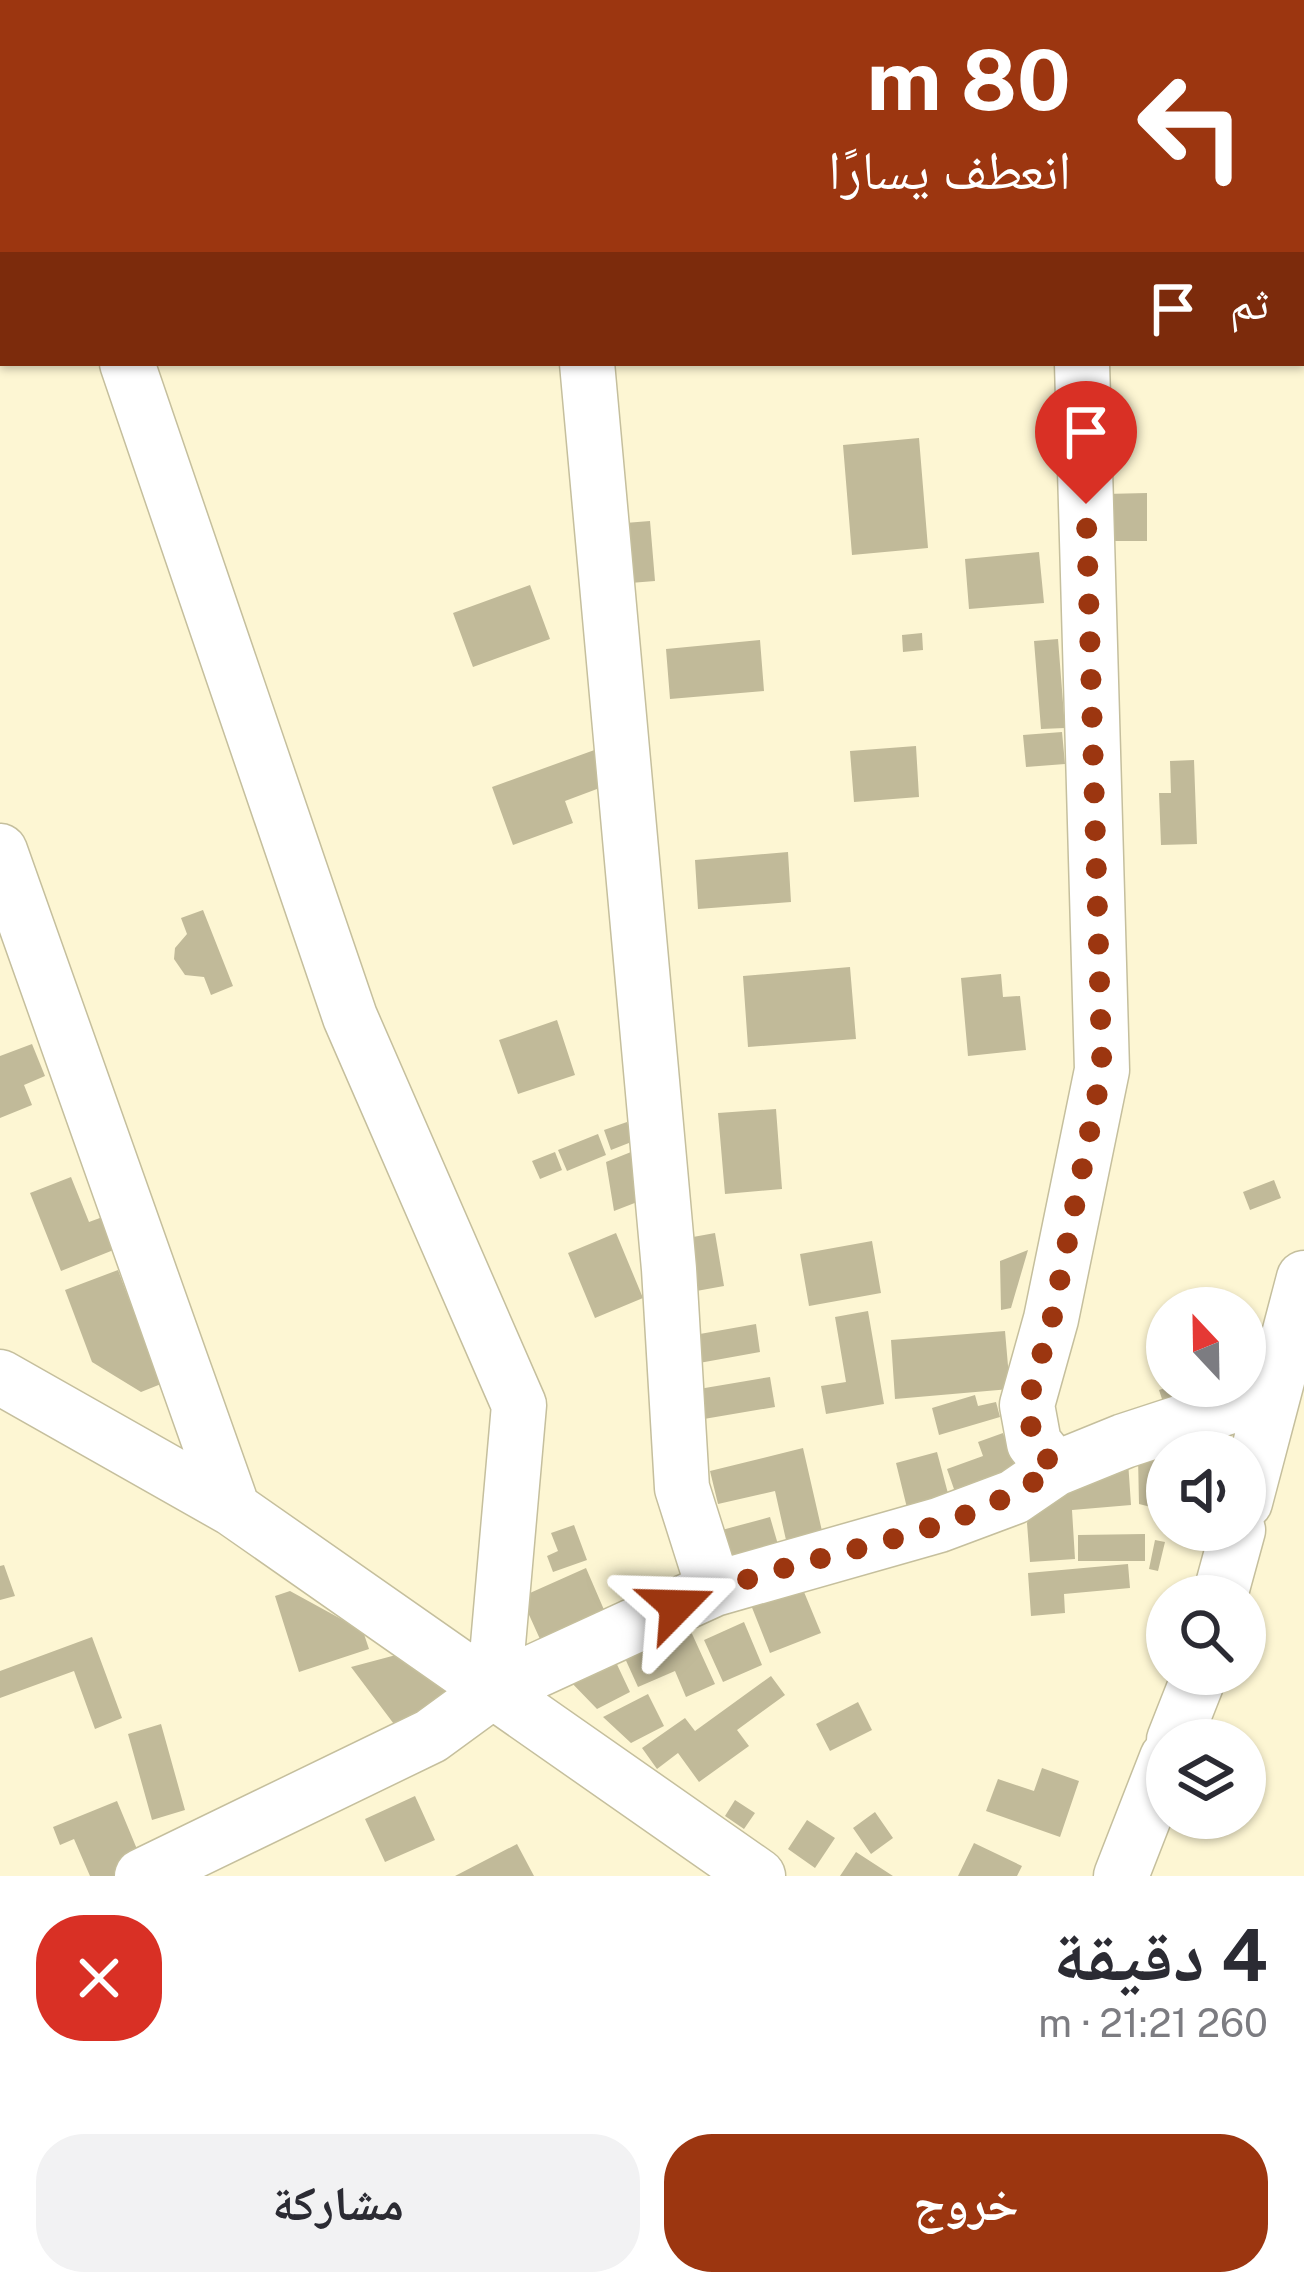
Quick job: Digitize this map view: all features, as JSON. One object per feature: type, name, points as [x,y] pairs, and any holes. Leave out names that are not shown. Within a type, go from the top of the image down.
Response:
[{"type":"street","points":[[128,366],[350,1017],[519,1405],[494,1690]]},
{"type":"street","points":[[587,366],[669,1269],[682,1488],[714,1589]]},
{"type":"street","points":[[1055,1468],[1034,1443],[1027,1405],[1052,1319],[1102,1070],[1082,366]]},
{"type":"street","points":[[0,851],[233,1509]]},
{"type":"street","points":[[1264,1431],[1304,1278]]},
{"type":"street","points":[[0,1376],[233,1509],[758,1876]]},
{"type":"street","points":[[142,1876],[430,1736],[494,1690],[714,1589],[939,1525],[1014,1497],[1055,1468],[1274,1391]]},
{"type":"street","points":[[1121,1876],[1146,1812]]},
{"type":"building","points":[[919,438],[928,548],[852,555],[843,445]]},
{"type":"building","points":[[1147,493],[1147,541],[1106,541],[1105,494]]},
{"type":"building","points":[[650,521],[655,581],[630,583],[625,523]]},
{"type":"building","points":[[1039,552],[1044,603],[969,609],[965,559]]},
{"type":"building","points":[[530,585],[550,639],[473,667],[453,613]]},
{"type":"building","points":[[922,633],[923,650],[903,652],[902,635]]},
{"type":"building","points":[[1058,639],[1065,728],[1041,729],[1034,641]]},
{"type":"building","points":[[760,640],[764,691],[670,699],[666,649]]},
{"type":"building","points":[[1062,732],[1065,764],[1026,767],[1023,735]]},
{"type":"building","points":[[916,746],[919,797],[854,802],[850,751]]},
{"type":"building","points":[[600,748],[613,783],[565,801],[573,823],[513,845],[492,787]]},
{"type":"building","points":[[1194,760],[1197,844],[1161,845],[1159,793],[1171,793],[1170,761]]},
{"type":"building","points":[[788,852],[791,902],[698,909],[695,860]]},
{"type":"building","points":[[203,910],[233,986],[211,995],[204,977],[185,975],[174,959],[175,948],[187,934],[181,918]]},
{"type":"building","points":[[850,967],[856,1039],[748,1047],[743,976]]},
{"type":"building","points":[[1001,974],[1003,997],[1020,996],[1026,1050],[968,1056],[961,978]]},
{"type":"building","points":[[557,1020],[575,1075],[518,1094],[499,1040]]},
{"type":"building","points":[[32,1044],[45,1076],[24,1085],[32,1105],[0,1118],[0,1056]]},
{"type":"building","points":[[776,1109],[782,1189],[725,1194],[718,1113]]},
{"type":"building","points":[[627,1122],[634,1141],[611,1150],[604,1130]]},
{"type":"building","points":[[598,1134],[606,1155],[567,1171],[558,1150]]},
{"type":"building","points":[[641,1148],[645,1199],[614,1211],[606,1162]]},
{"type":"building","points":[[555,1152],[562,1170],[540,1179],[532,1161]]},
{"type":"building","points":[[71,1177],[89,1222],[108,1215],[121,1247],[61,1271],[30,1193]]},
{"type":"building","points":[[1274,1180],[1281,1198],[1250,1210],[1243,1192]]},
{"type":"building","points":[[616,1233],[643,1298],[595,1318],[568,1253]]},
{"type":"building","points":[[715,1233],[724,1286],[691,1292],[682,1239]]},
{"type":"building","points":[[872,1241],[881,1293],[809,1306],[800,1254]]},
{"type":"building","points":[[1028,1250],[1011,1308],[1001,1310],[1000,1261]]},
{"type":"building","points":[[118,1270],[161,1384],[141,1392],[92,1362],[65,1290]]},
{"type":"building","points":[[868,1311],[884,1404],[826,1414],[821,1386],[846,1382],[835,1317]]},
{"type":"building","points":[[756,1324],[760,1352],[688,1365],[683,1337]]},
{"type":"building","points":[[1005,1331],[1010,1389],[895,1399],[891,1340]]},
{"type":"building","points":[[770,1377],[775,1407],[698,1420],[693,1390]]},
{"type":"building","points":[[975,1395],[978,1406],[996,1402],[1000,1417],[939,1435],[932,1408]]},
{"type":"building","points":[[1003,1433],[1016,1470],[955,1492],[947,1469],[983,1456],[978,1442]]},
{"type":"building","points":[[803,1448],[822,1531],[786,1540],[775,1491],[718,1504],[710,1471]]},
{"type":"building","points":[[937,1452],[950,1501],[908,1512],[896,1463]]},
{"type":"building","points":[[1146,1454],[1146,1506],[1139,1504],[1138,1457]]},
{"type":"building","points":[[1128,1461],[1131,1505],[1072,1510],[1075,1559],[1030,1562],[1027,1523],[1037,1495]]},
{"type":"building","points":[[770,1517],[779,1548],[730,1561],[722,1530]]},
{"type":"building","points":[[574,1525],[587,1560],[553,1572],[547,1556],[558,1551],[551,1533]]},
{"type":"building","points":[[1145,1534],[1145,1561],[1078,1561],[1078,1535]]},
{"type":"building","points":[[1153,1551],[1163,1551],[1158,1571],[1149,1569]]},
{"type":"building","points":[[1128,1564],[1130,1588],[1064,1594],[1065,1613],[1031,1616],[1028,1573]]},
{"type":"building","points":[[4,1565],[15,1596],[0,1600],[0,1566]]},
{"type":"building","points":[[586,1568],[608,1619],[544,1648],[521,1597]]},
{"type":"building","points":[[797,1575],[821,1633],[770,1653],[747,1595]]},
{"type":"building","points":[[290,1591],[363,1631],[369,1649],[299,1672],[275,1596]]},
{"type":"building","points":[[744,1622],[762,1665],[723,1682],[704,1640]]},
{"type":"building","points":[[688,1625],[715,1684],[686,1697],[675,1671],[638,1687],[623,1654]]},
{"type":"building","points":[[92,1637],[122,1718],[95,1729],[74,1671],[0,1698],[0,1671]]},
{"type":"building","points":[[396,1655],[463,1697],[406,1740],[351,1667]]},
{"type":"building","points":[[613,1656],[630,1692],[597,1709],[567,1678]]},
{"type":"building","points":[[771,1676],[785,1695],[737,1730],[749,1746],[699,1782],[678,1753],[657,1769],[642,1748],[685,1718],[695,1731]]},
{"type":"building","points":[[648,1694],[664,1726],[631,1743],[603,1717]]},
{"type":"building","points":[[858,1702],[872,1730],[830,1751],[816,1724]]},
{"type":"building","points":[[161,1724],[185,1810],[152,1820],[128,1734]]},
{"type":"building","points":[[1042,1768],[1079,1781],[1060,1837],[986,1811],[998,1779],[1034,1791]]},
{"type":"building","points":[[415,1796],[435,1840],[385,1862],[365,1819]]},
{"type":"building","points":[[735,1800],[755,1813],[744,1829],[725,1816]]},
{"type":"building","points":[[117,1801],[144,1866],[122,1876],[90,1876],[74,1839],[60,1845],[53,1827]]},
{"type":"building","points":[[875,1812],[893,1838],[871,1854],[853,1828]]},
{"type":"building","points":[[807,1820],[835,1838],[815,1868],[788,1849]]},
{"type":"building","points":[[974,1843],[1022,1866],[1017,1876],[958,1876]]},
{"type":"building","points":[[517,1844],[534,1876],[455,1876]]},
{"type":"building","points":[[856,1852],[893,1876],[840,1876]]},
{"type":"route","points":[[677,1606],[714,1589],[939,1525],[1014,1497],[1055,1468],[1034,1443],[1027,1405],[1052,1319],[1067,1223],[1102,1070],[1086,504]]}]
